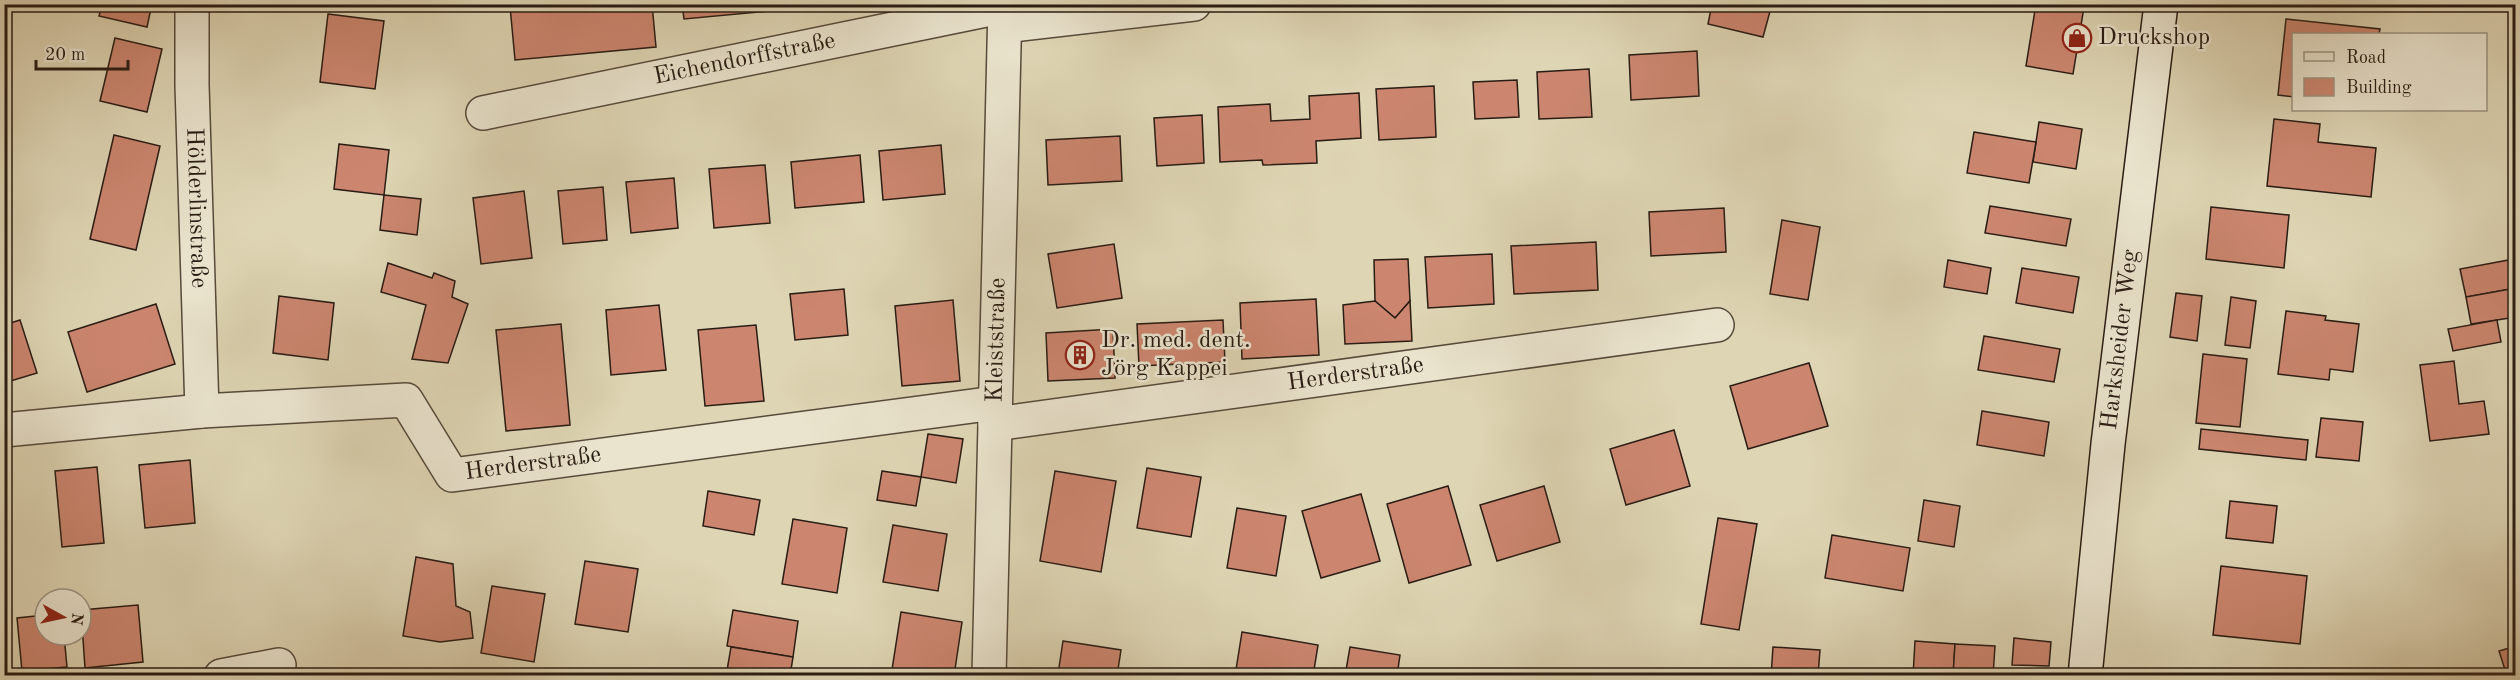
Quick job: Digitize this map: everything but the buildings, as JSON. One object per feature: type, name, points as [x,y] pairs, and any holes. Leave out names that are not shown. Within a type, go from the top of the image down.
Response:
[{"type":"street","name":"Hölderlinstraße","points":[[192,4],[192,85],[202,411]]},
{"type":"street","name":"Eichendorffstraße","points":[[483,113],[1005,12],[1194,4]]},
{"type":"street","name":"Harksheider Weg","points":[[2085,675],[2108,444],[2161,4]]},
{"type":"street","name":"Kleiststraße","points":[[989,675],[1005,12]]},
{"type":"street","name":"Herderstraße","points":[[4,430],[202,411],[406,400],[452,476],[995,413],[1717,325]]},
{"type":"street","points":[[221,675],[279,665]]},
{"type":"place","name":"Druckshop","points":[[2077,38]]},
{"type":"place","name":"Dr. med. dent. Jörg Kappei","points":[[1080,355]]}]
